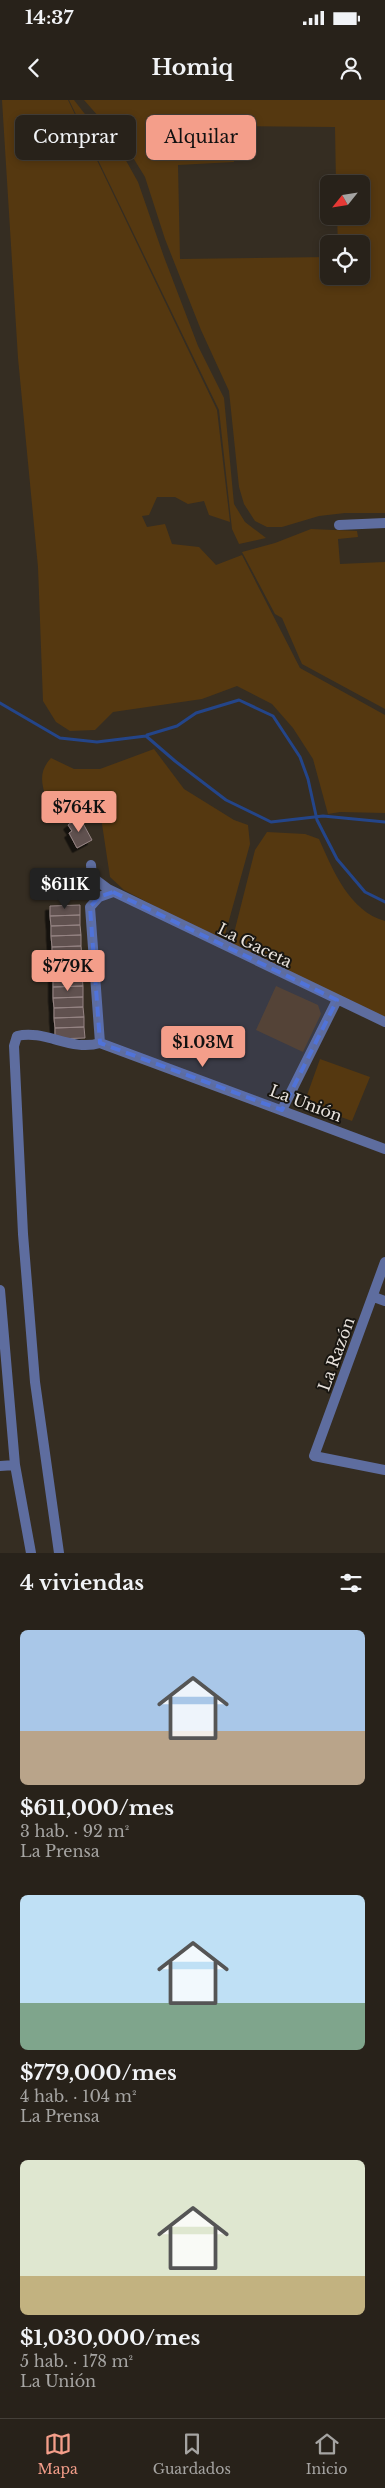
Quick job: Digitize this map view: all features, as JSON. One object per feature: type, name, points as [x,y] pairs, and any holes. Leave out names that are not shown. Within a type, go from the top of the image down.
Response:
[{"type":"street","points":[[339,525],[385,523]]},
{"type":"street","name":"La Gaceta","points":[[91,865],[92,877],[99,884],[113,892],[385,1022]]},
{"type":"street","points":[[100,1043],[90,907],[99,896],[113,892]]},
{"type":"street","points":[[282,1110],[337,1000]]},
{"type":"street","name":"La Unión","points":[[59,1553],[34,1372],[23,1234],[14,1046],[17,1036],[30,1033],[74,1046],[89,1046],[100,1043],[385,1149]]},
{"type":"street","name":"La Razón","points":[[385,1262],[314,1456],[385,1470]]},
{"type":"street","points":[[0,1290],[2,1342],[15,1465],[31,1553]]},
{"type":"street","points":[[374,1296],[385,1301]]},
{"type":"street","points":[[0,1466],[15,1465]]},
{"type":"highlighted area","points":[[113,892],[337,1000],[282,1110],[100,1043],[90,907],[99,897]]},
{"type":"shaded area","points":[[2,100],[68,100],[75,115],[15,115],[15,160],[97,160],[217,410],[230,522],[209,515],[204,501],[188,504],[175,497],[157,497],[149,515],[142,516],[147,527],[165,524],[172,544],[199,547],[216,565],[242,555],[300,668],[385,715],[385,813],[340,812],[328,814],[313,759],[293,728],[272,704],[237,686],[202,699],[113,712],[95,730],[70,731],[56,722],[43,701],[38,567],[18,358]]},
{"type":"shaded area","points":[[69,100],[74,100],[86,115],[76,115]]},
{"type":"shaded area","points":[[84,100],[385,100],[385,513],[345,513],[319,516],[282,527],[267,527],[255,521],[244,504],[239,487],[229,391],[201,330],[165,239],[145,177],[135,160],[136,115],[97,115]],"holes":[[[146,115],[256,115],[256,126],[335,127],[336,175],[370,175],[370,225],[337,225],[338,235],[370,235],[370,285],[320,285],[320,257],[180,259],[178,165],[234,162],[234,160],[146,160]]]},
{"type":"shaded area","points":[[98,160],[126,160],[138,182],[198,346],[224,398],[234,504],[245,522],[266,538],[239,544],[232,529],[219,410]]},
{"type":"shaded area","points":[[311,529],[357,531],[358,537],[338,539],[340,564],[385,562],[385,709],[302,664],[282,618],[275,614],[242,552],[275,543]]},
{"type":"shaded area","points":[[154,749],[184,789],[234,820],[248,825],[250,844],[223,942],[124,890],[110,877],[99,804],[66,798],[46,798],[42,777],[44,767],[51,758],[74,769],[100,769]]},
{"type":"shaded area","points":[[267,832],[305,834],[319,839],[337,876],[352,899],[372,916],[385,921],[385,1018],[231,945],[255,850]]},
{"type":"shaded area","points":[[276,986],[318,1005],[321,1014],[303,1052],[256,1030]]},
{"type":"shaded area","points":[[320,1059],[370,1077],[352,1121],[308,1105],[306,1098]]},
{"type":"building","points":[[79,816],[92,840],[77,848],[69,833],[72,831],[68,825]]},
{"type":"building","points":[[50,869],[68,870],[67,879],[58,878],[58,873],[50,873]]},
{"type":"building","points":[[50,873],[58,873],[58,878],[67,879],[67,885],[49,884]]},
{"type":"building","points":[[80,905],[80,915],[50,916],[50,906]]},
{"type":"building","points":[[80,915],[80,925],[51,926],[50,916]]},
{"type":"building","points":[[80,925],[81,935],[51,936],[51,926]]},
{"type":"building","points":[[81,935],[81,946],[52,947],[51,936]]},
{"type":"building","points":[[81,946],[82,956],[52,957],[52,947]]},
{"type":"building","points":[[82,956],[82,966],[52,967],[52,957]]},
{"type":"building","points":[[82,966],[82,976],[53,977],[52,967]]},
{"type":"building","points":[[82,976],[83,986],[53,987],[53,977]]},
{"type":"building","points":[[83,986],[83,997],[53,998],[53,987]]},
{"type":"building","points":[[83,997],[83,1007],[54,1008],[53,998]]},
{"type":"building","points":[[83,1007],[84,1017],[54,1018],[54,1008]]},
{"type":"building","points":[[84,1017],[84,1027],[55,1028],[54,1018]]},
{"type":"building","points":[[84,1027],[85,1038],[55,1039],[55,1028]]},
{"type":"waterway","points":[[147,735],[177,726],[196,713],[239,700],[273,716],[300,757],[308,779],[317,820],[337,859],[365,892],[385,902]]},
{"type":"waterway","points":[[0,703],[60,738],[97,742],[146,736],[226,800],[271,822],[323,816],[385,822]]}]
